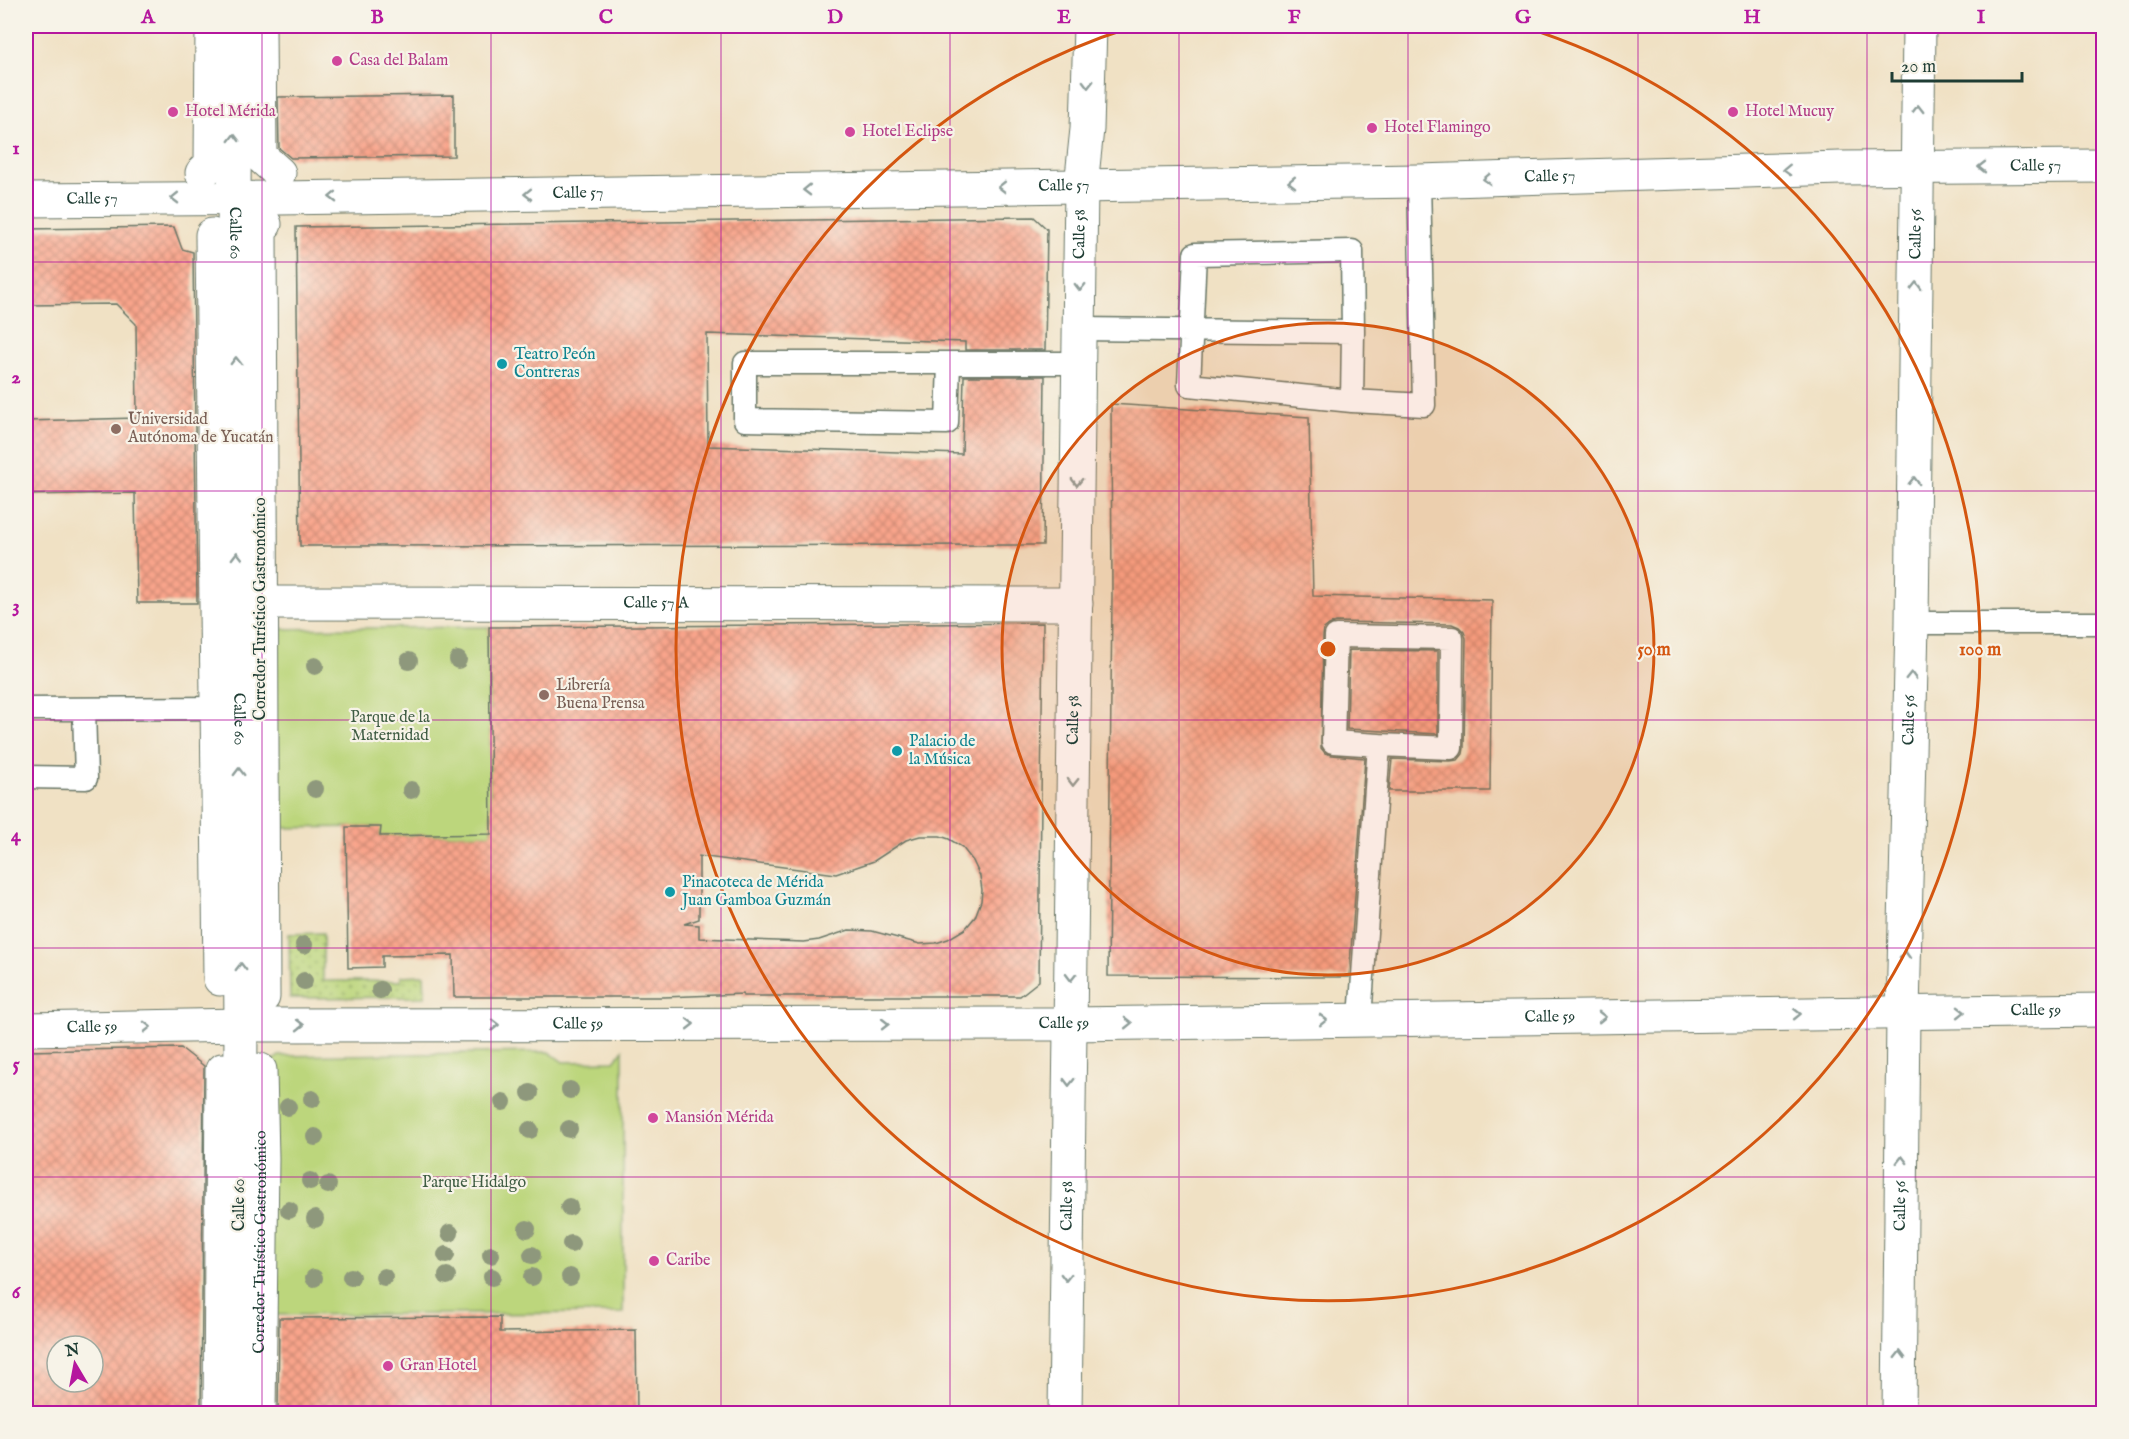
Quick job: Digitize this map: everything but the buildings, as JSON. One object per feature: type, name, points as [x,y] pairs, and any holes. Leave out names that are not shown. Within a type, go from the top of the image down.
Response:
[{"type":"street","points":[[202,173],[211,164],[212,26]]},
{"type":"street","name":"Calle 60","points":[[235,26],[234,197],[250,603],[227,708],[241,1025],[239,1413]]},
{"type":"street","points":[[259,26],[260,156],[279,173]]},
{"type":"street","name":"Calle 58","points":[[1065,1413],[1081,186],[1087,129],[1090,26]]},
{"type":"street","name":"Calle 56","points":[[1899,1413],[1919,26]]},
{"type":"street","name":"Calle 57","points":[[26,200],[1419,181],[1918,167],[2103,166]]},
{"type":"street","name":"Corredor Turístico Gastronómico","points":[[263,997],[250,603],[260,228],[265,224]]},
{"type":"street","points":[[212,235],[227,708],[219,979]]},
{"type":"street","name":"Calle 57 A","points":[[250,603],[1076,604]]},
{"type":"street","name":"Calle 59","points":[[26,1029],[241,1025],[1070,1024],[2103,1010]]},
{"type":"street","points":[[219,1413],[222,1070]]},
{"type":"street","name":"Corredor Turístico Gastronómico","points":[[259,1413],[262,1158],[260,1070]]},
{"type":"lane","points":[[1352,401],[1352,251],[1195,254],[1189,385],[1352,401],[1424,405],[1419,181]]},
{"type":"lane","points":[[1080,329],[1353,332]]},
{"type":"lane","points":[[949,363],[947,423],[745,420],[745,363],[949,363],[1079,363]]},
{"type":"lane","points":[[1912,623],[2103,623]]},
{"type":"lane","points":[[1336,636],[1452,638],[1450,748],[1379,745],[1333,742],[1336,636]]},
{"type":"lane","points":[[26,709],[227,708]]},
{"type":"lane","points":[[26,777],[86,777],[84,709]]},
{"type":"lane","points":[[1360,1019],[1379,745]]},
{"type":"green space","name":"Parque de la Maternidad","points":[[489,627],[491,834],[380,836],[380,827],[262,828],[261,629]]},
{"type":"green space","points":[[323,933],[323,981],[401,981],[401,976],[424,975],[425,997],[290,998],[289,934]]},
{"type":"green space","name":"Parque Hidalgo","points":[[623,1050],[623,1313],[259,1315],[260,1070],[279,1056],[549,1052],[563,1062],[614,1061]]},
{"type":"place","name":"Casa del Balam","points":[[337,61]]},
{"type":"place","name":"Hotel Mérida","points":[[173,112]]},
{"type":"place","name":"Hotel Mucuy","points":[[1733,112]]},
{"type":"place","name":"Hotel Flamingo","points":[[1372,128]]},
{"type":"place","name":"Hotel Eclipse","points":[[850,132]]},
{"type":"place","name":"Teatro Peón Contreras","points":[[502,364]]},
{"type":"place","name":"Universidad Autónoma de Yucatán","points":[[116,429]]},
{"type":"place","name":"Librería Buena Prensa","points":[[544,695]]},
{"type":"place","name":"Palacio de la Música","points":[[897,751]]},
{"type":"place","name":"Pinacoteca de Mérida Juan Gamboa Guzmán","points":[[670,892]]},
{"type":"place","name":"Mansión Mérida","points":[[653,1118]]},
{"type":"place","name":"Caribe","points":[[654,1261]]},
{"type":"place","name":"Gran Hotel","points":[[388,1366]]}]
